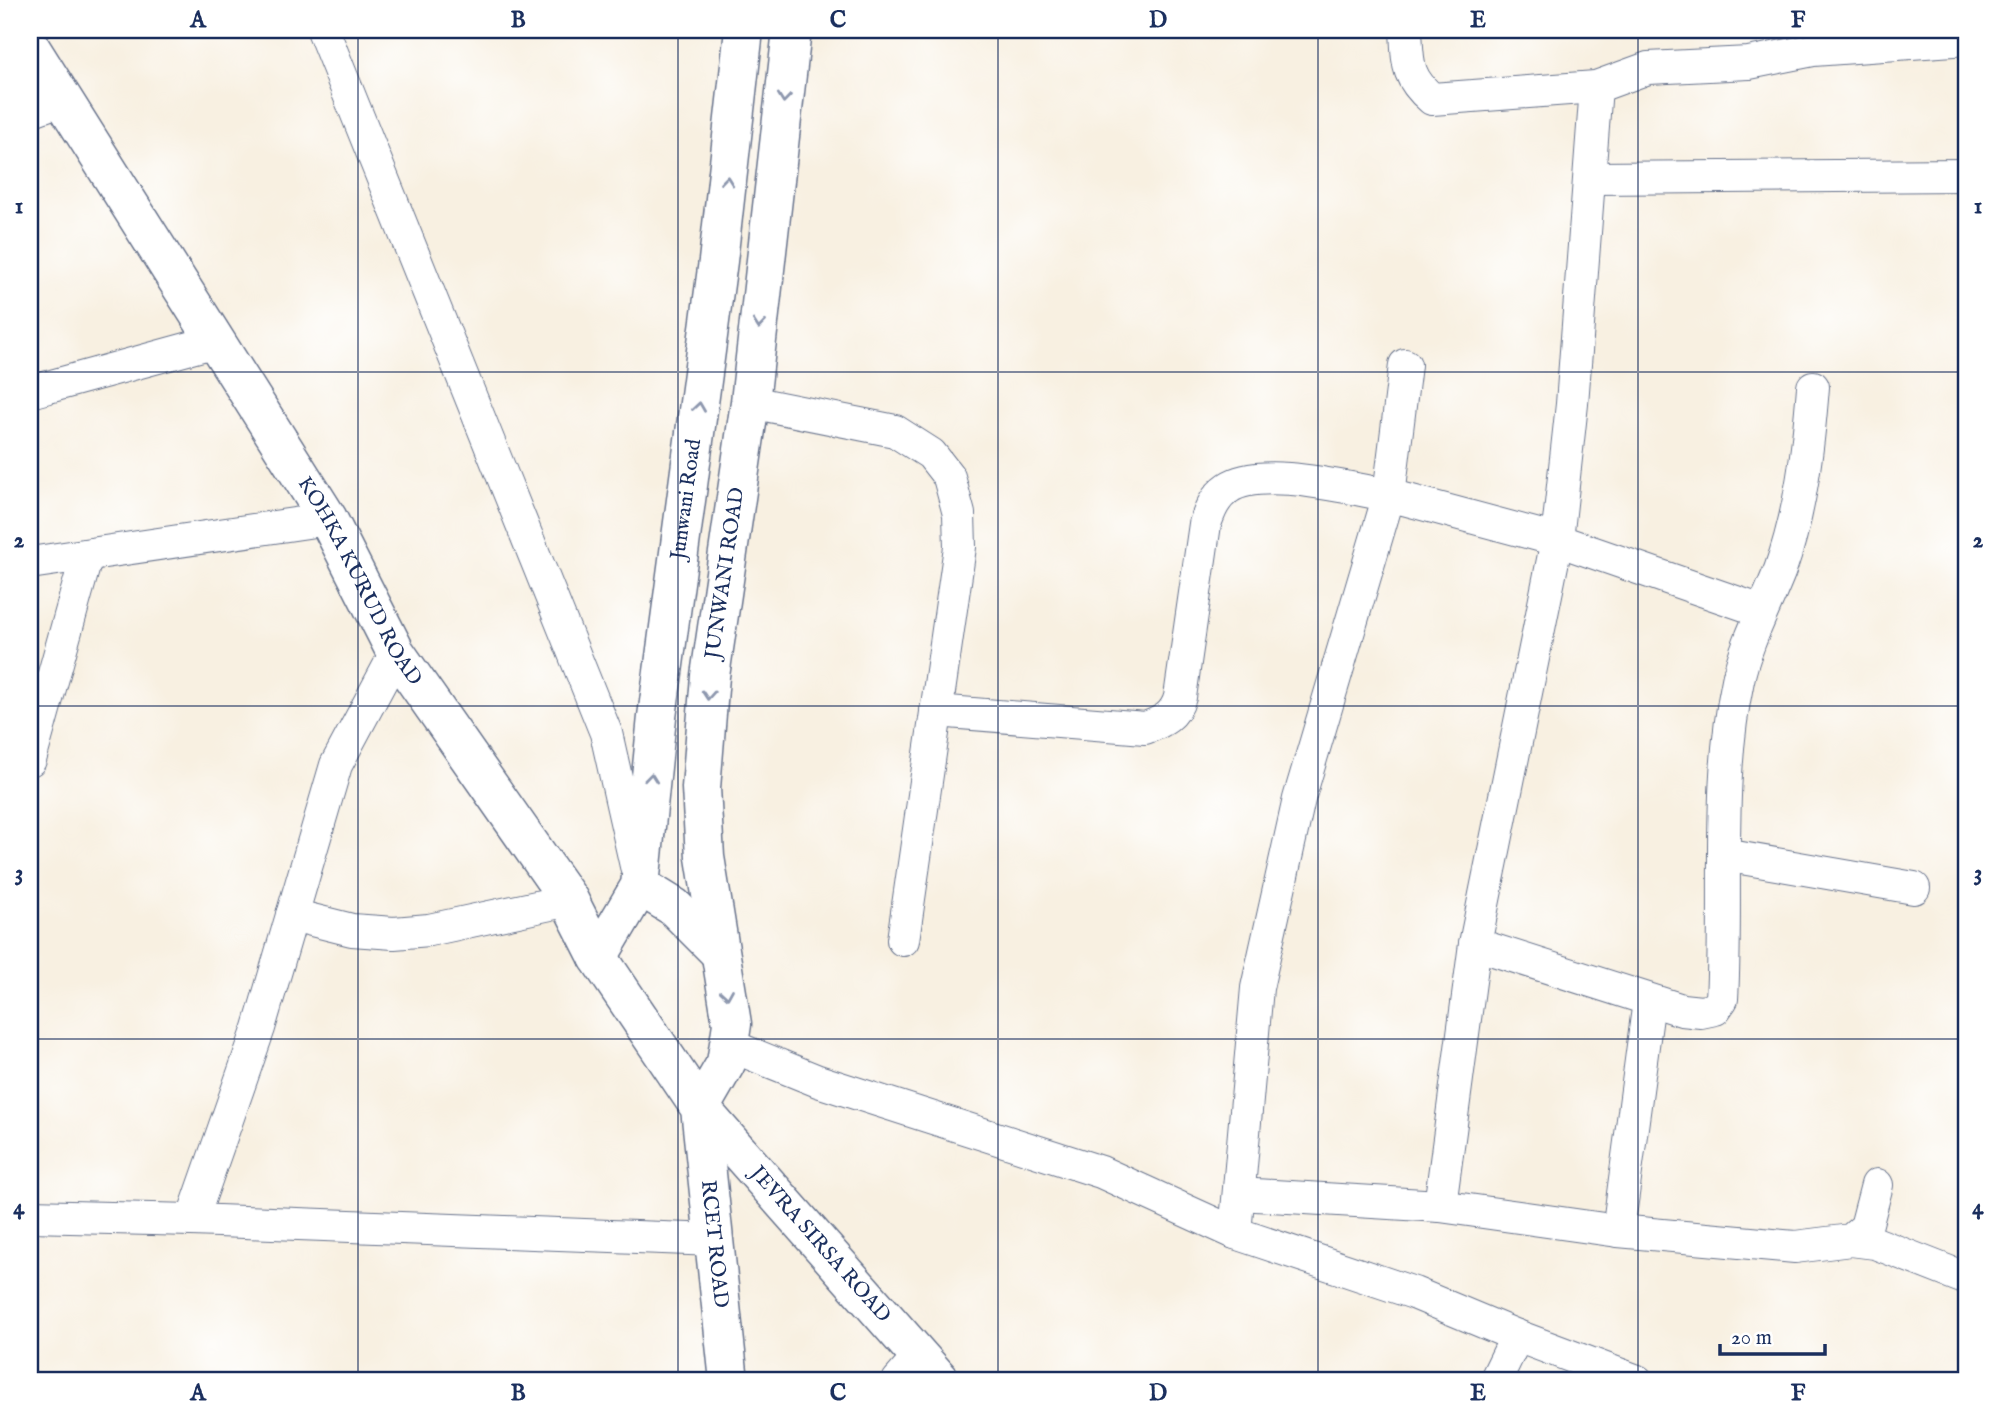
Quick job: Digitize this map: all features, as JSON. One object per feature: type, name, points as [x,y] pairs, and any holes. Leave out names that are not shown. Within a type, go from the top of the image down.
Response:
[{"type":"main road","name":"Junwani Road","points":[[598,957],[640,886],[657,717],[716,275],[744,30]]},
{"type":"main road","name":"JUNWANI ROAD","points":[[700,1108],[726,1063],[732,1024],[705,857],[701,788],[710,676],[750,402],[792,30]]},
{"type":"main road","name":"KOHKA KURUD ROAD","points":[[30,47],[46,105],[216,341],[328,519],[396,653],[569,900],[598,957],[700,1108]]},
{"type":"main road","points":[[640,886],[674,907],[720,953]]},
{"type":"main road","name":"RCET ROAD","points":[[700,1108],[729,1381]]},
{"type":"main road","name":"JEVRA SIRSA ROAD","points":[[700,1108],[919,1373]]},
{"type":"street","points":[[323,30],[606,733],[640,886]]},
{"type":"street","points":[[1406,30],[1408,63],[1416,86],[1432,99],[1597,87],[1648,68],[1749,64],[1813,50],[1967,39]]},
{"type":"street","points":[[1440,1206],[1475,944],[1557,540],[1572,404],[1597,87]]},
{"type":"street","points":[[1590,178],[1967,175]]},
{"type":"street","points":[[30,392],[216,341]]},
{"type":"street","points":[[1235,1233],[1257,988],[1299,799],[1389,495],[1405,365]]},
{"type":"street","points":[[1475,944],[1682,1010],[1701,1012],[1715,1009],[1722,999],[1724,855],[1731,716],[1739,676],[1780,570],[1798,505],[1808,448],[1813,387]]},
{"type":"street","points":[[750,402],[895,431],[931,454],[948,477],[959,514],[960,547],[903,940]]},
{"type":"street","points":[[936,711],[1145,728],[1170,717],[1177,707],[1205,524],[1212,503],[1227,488],[1240,481],[1270,477],[1389,495],[1557,540],[1762,611]]},
{"type":"street","points":[[30,563],[328,519]]},
{"type":"street","points":[[30,760],[87,555]]},
{"type":"street","points":[[192,1220],[259,1028],[336,765],[396,653]]},
{"type":"street","points":[[1724,855],[1914,888]]},
{"type":"street","points":[[292,915],[352,930],[394,933],[429,930],[569,900]]},
{"type":"street","points":[[1618,1231],[1649,1001]]},
{"type":"street","points":[[729,1045],[818,1081],[1101,1171],[1235,1233],[1414,1293],[1517,1336],[1637,1381]]},
{"type":"street","points":[[1852,1240],[1866,1227],[1877,1185]]},
{"type":"street","points":[[1239,1194],[1440,1206],[1618,1231],[1795,1247],[1852,1240],[1875,1243],[1967,1279]]},
{"type":"street","points":[[30,1216],[715,1240]]},
{"type":"street","points":[[1495,1381],[1517,1336]]}]
